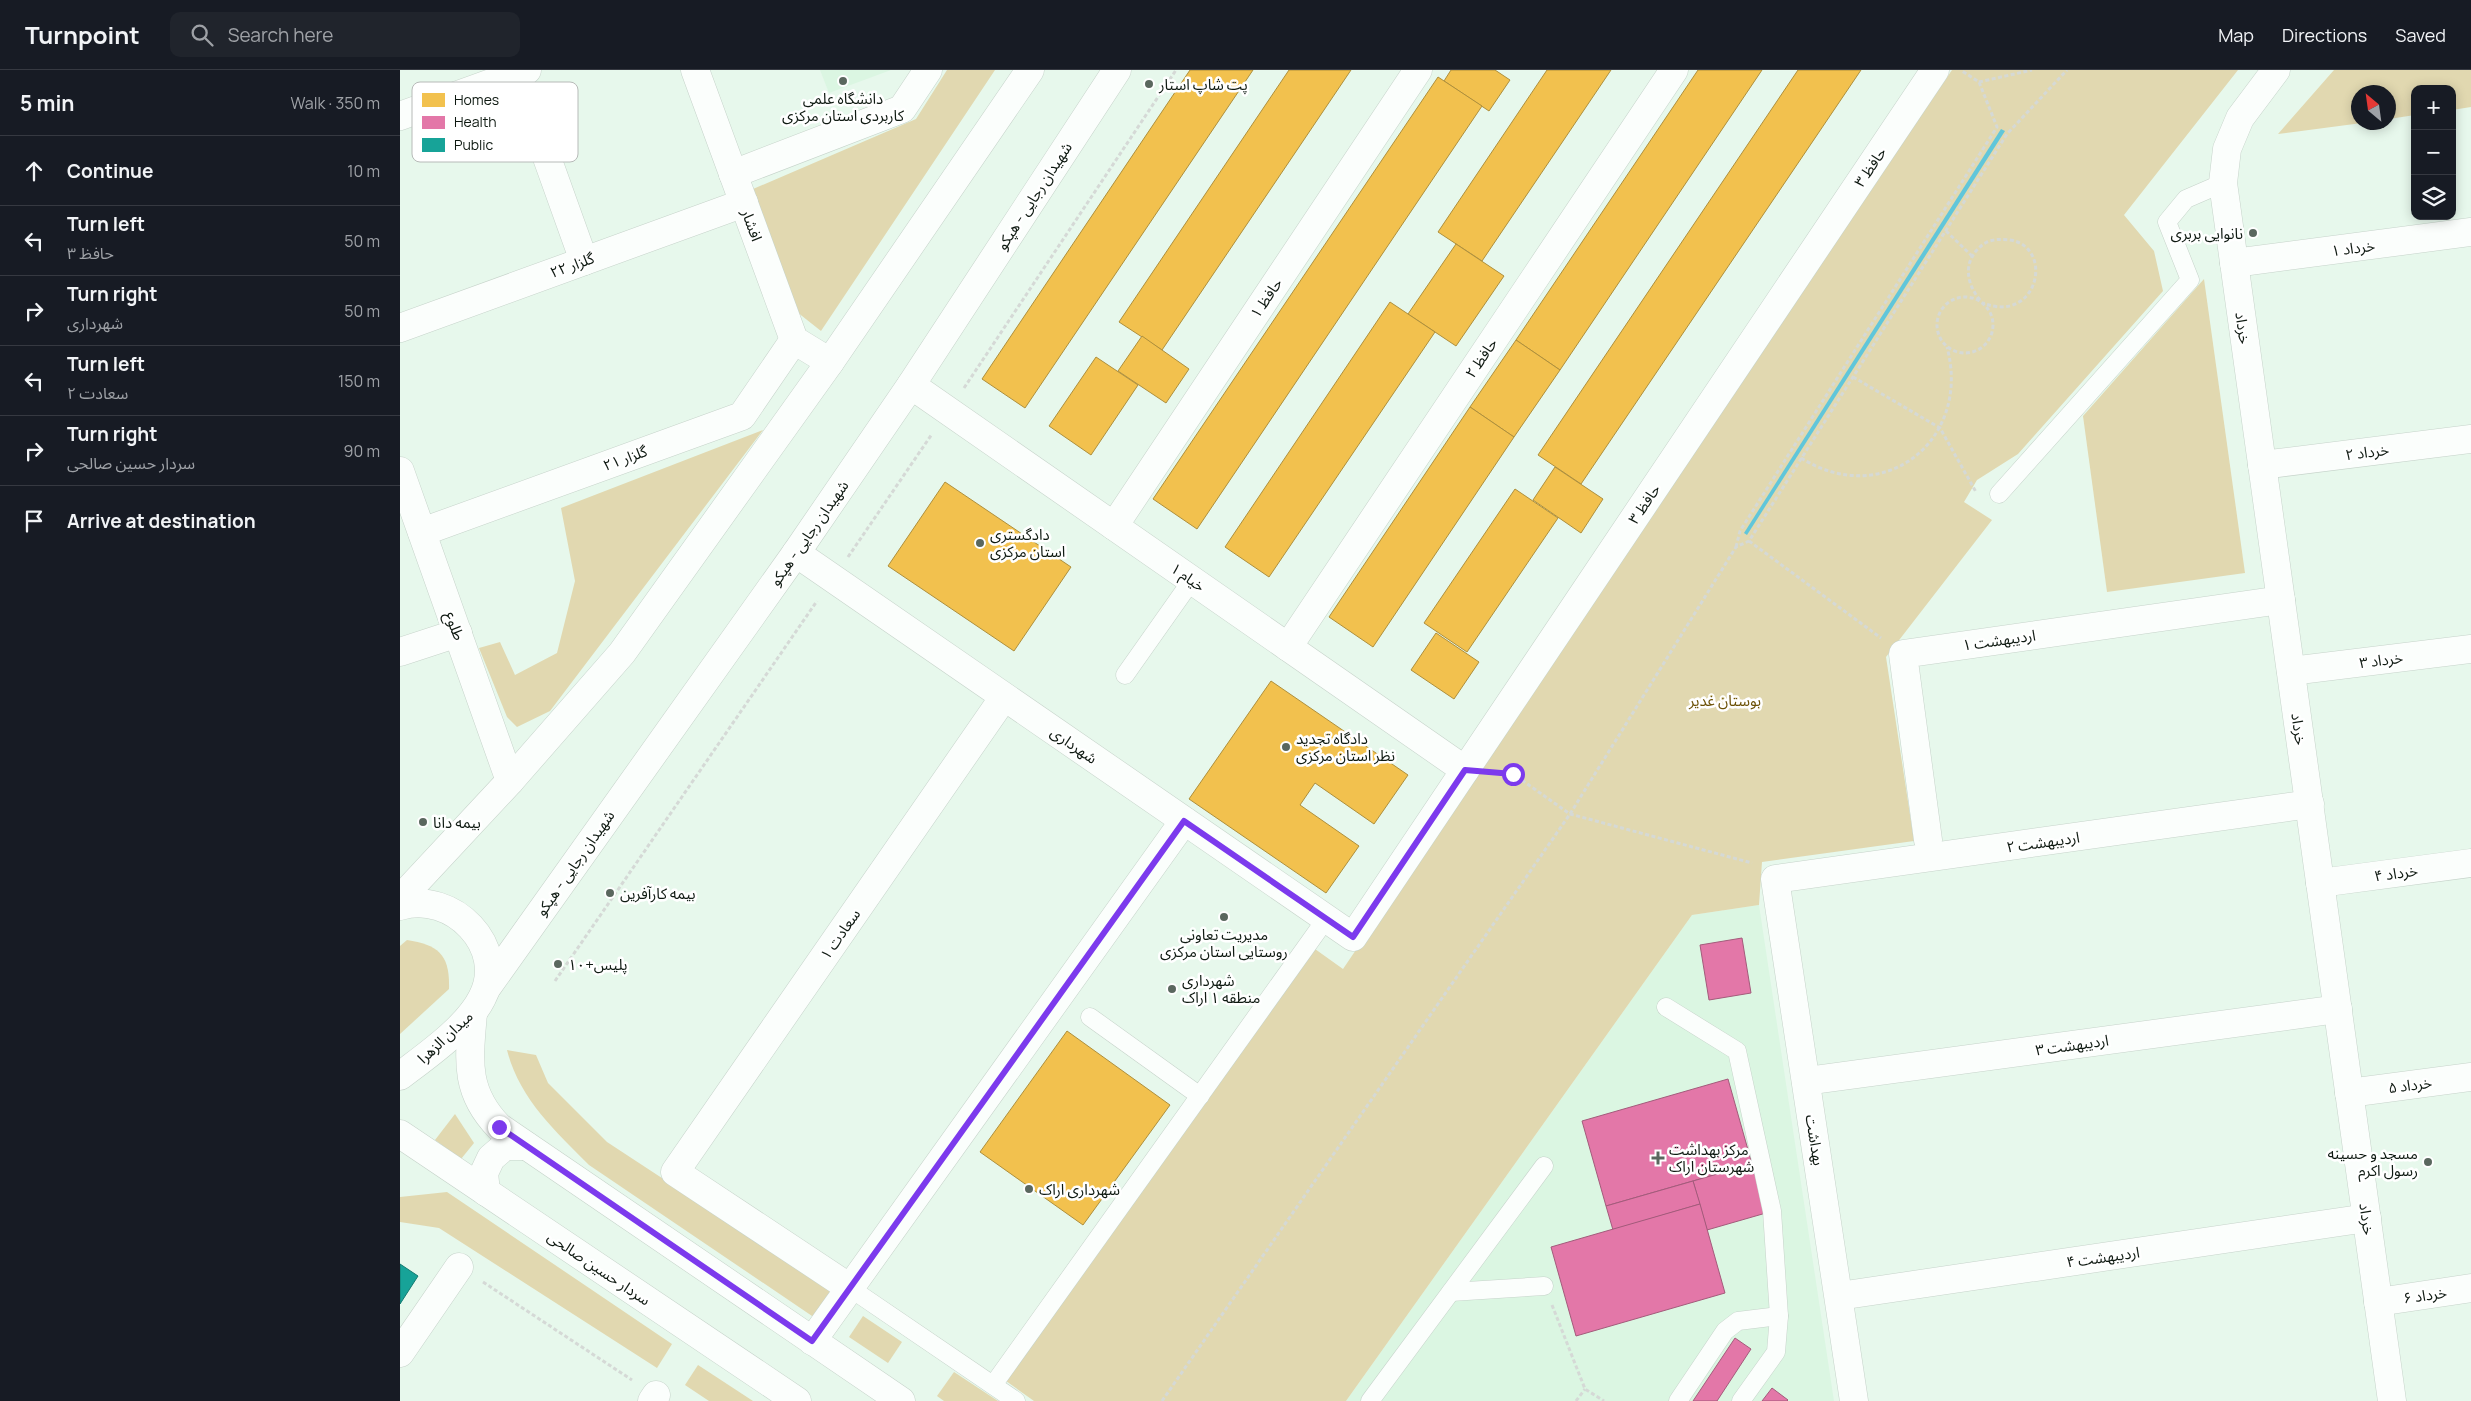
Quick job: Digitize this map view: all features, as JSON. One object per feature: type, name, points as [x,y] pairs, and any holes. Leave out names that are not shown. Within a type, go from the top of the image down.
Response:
[{"type":"street","name":"افشار","points":[[695,70],[794,340]]},
{"type":"street","points":[[733,174],[902,109],[928,70]]},
{"type":"street","points":[[400,900],[510,781],[622,653],[830,362],[1030,70]]},
{"type":"street","name":"شهیدان رجایی - هپکو","points":[[488,986],[796,553],[910,385],[1117,70]]},
{"type":"street","name":"حافظ ۱","points":[[1114,526],[1418,70]]},
{"type":"street","name":"حافظ ۲","points":[[1288,647],[1674,70]]},
{"type":"street","name":"حافظ ۳","points":[[1353,937],[1935,70]]},
{"type":"street","name":"خرداد","points":[[2276,70],[2240,118],[2227,149],[2223,184],[2392,1401]]},
{"type":"street","points":[[479,78],[522,72]]},
{"type":"street","points":[[400,116],[412,110]]},
{"type":"street","points":[[552,162],[584,261]]},
{"type":"street","name":"گلزار ۲۲","points":[[400,328],[744,203]]},
{"type":"street","name":"خرداد ۱","points":[[2234,263],[2471,232]]},
{"type":"street","points":[[794,340],[830,362]]},
{"type":"street","name":"گلزار ۲۱","points":[[422,532],[742,416],[794,340]]},
{"type":"street","name":"خیام ۱","points":[[910,385],[1465,770]]},
{"type":"street","name":"خرداد ۲","points":[[2262,465],[2471,439]]},
{"type":"street","name":"طلوع","points":[[400,471],[510,781]]},
{"type":"street","name":"شهرداری","points":[[796,553],[1353,937]]},
{"type":"street","name":"اردیبهشت ۱","points":[[1903,654],[2281,600]]},
{"type":"street","points":[[400,652],[458,633]]},
{"type":"street","name":"خرداد ۳","points":[[2291,671],[2471,649]]},
{"type":"street","points":[[1903,654],[1928,840]]},
{"type":"street","name":"سعادت ۱","points":[[850,1288],[676,1172],[1004,697]]},
{"type":"street","name":"اردیبهشت ۲","points":[[1775,879],[2310,804]]},
{"type":"street","points":[[812,1341],[1184,821]]},
{"type":"street","name":"خرداد ۴","points":[[2320,883],[2471,863]]},
{"type":"street","name":"بهداشت","points":[[1775,879],[1854,1401]]},
{"type":"street","name":"میدان الزهرا","points":[[400,906],[427,903],[447,909],[460,917],[476,932],[486,949],[490,966],[488,986],[482,1000],[472,1013],[446,1039],[400,1076]]},
{"type":"street","name":"اردیبهشت ۳","points":[[1806,1081],[2338,1009]]},
{"type":"street","points":[[472,1013],[469,1061],[471,1081],[478,1101],[486,1114],[499,1127],[900,1401]]},
{"type":"street","name":"خرداد ۵","points":[[2349,1093],[2471,1077]]},
{"type":"street","name":"سردار حسین صالحی","points":[[400,1134],[797,1401]]},
{"type":"street","points":[[486,1192],[484,1173],[491,1158],[506,1146],[526,1146]]},
{"type":"street","name":"اردیبهشت ۴","points":[[1839,1296],[2367,1218]]},
{"type":"street","points":[[400,1353],[459,1266]]},
{"type":"street","name":"خرداد ۶","points":[[2378,1302],[2471,1288]]},
{"type":"lane","points":[[1999,494],[2190,280],[2167,222],[2186,199],[2223,184]]},
{"type":"lane","points":[[1124,675],[1192,580]]},
{"type":"lane","points":[[993,1385],[1326,919]]},
{"type":"lane","points":[[1666,1007],[1737,1051],[1772,1211],[1779,1316],[1776,1352],[1741,1401]]},
{"type":"lane","points":[[1090,1017],[1200,1096]]},
{"type":"lane","points":[[1373,1400],[1544,1166]]},
{"type":"lane","points":[[1451,1292],[1544,1286]]},
{"type":"lane","points":[[850,1288],[1016,1401]]},
{"type":"lane","points":[[1678,1401],[1725,1331],[1738,1321],[1779,1316]]},
{"type":"path","points":[[555,981],[948,411],[1176,70]]},
{"type":"path","points":[[1162,1401],[1570,814],[1736,548],[1740,531],[1997,127],[1979,82],[1960,70]]},
{"type":"path","points":[[1979,82],[2032,70]]},
{"type":"path","points":[[1736,548],[1749,540],[2007,134],[2067,70]]},
{"type":"path","points":[[1946,231],[1972,256]]},
{"type":"path","points":[[1801,458],[1814,466],[1834,474],[1854,476],[1875,475],[1894,469],[1913,459],[1928,445],[1940,428],[1949,409],[1953,388],[1952,367],[1947,347],[1938,331],[1937,322],[1945,306],[1962,297],[1982,301],[1994,307],[2006,308],[2022,301],[2033,288],[2036,276],[2031,254],[2012,240],[1990,241],[1979,247],[1972,256],[1968,267],[1968,280],[1972,291],[1982,301],[1994,322],[1992,333],[1987,344],[1979,350],[1968,354],[1957,352],[1947,347]]},
{"type":"path","points":[[1853,377],[1940,428],[1976,492],[1999,494]]},
{"type":"path","points":[[1749,540],[1903,654]]},
{"type":"path","points":[[1465,770],[1513,774],[1570,814],[1750,862],[1775,879]]},
{"type":"path","points":[[459,1266],[654,1398]]},
{"type":"path","points":[[1544,1286],[1585,1388],[1604,1401]]},
{"type":"path","points":[[1576,1401],[1585,1388]]},
{"type":"shaded area","name":"دانشگاه علمی کاربردی استان مرکزی","points":[[820,70],[891,70],[829,93]]},
{"type":"shaded area","name":"مرکز بهداشت شهرستان اراک","points":[[1759,905],[1834,1401],[1346,1401],[1692,915]]},
{"type":"green space","points":[[947,70],[995,70],[821,331],[797,312],[753,189],[916,119]]},
{"type":"green space","name":"بوستان غدیر","points":[[1952,70],[2238,70],[2124,215],[2154,251],[2163,291],[2018,454],[1977,480],[1964,502],[1992,520],[1886,657],[1914,841],[1762,862],[1759,905],[1692,915],[1346,1401],[1034,1401],[1006,1381],[1315,949],[1343,969]]},
{"type":"green space","points":[[2334,70],[2471,70],[2471,107],[2456,109],[2456,85],[2411,85],[2411,116],[2396,118],[2396,85],[2351,85],[2351,124],[2278,134]]},
{"type":"green space","points":[[2204,279],[2245,573],[2107,592],[2083,416]]},
{"type":"green space","points":[[763,430],[550,711],[517,727],[507,717],[479,648],[500,642],[515,675],[557,653],[575,581],[561,508]]},
{"type":"green space","points":[[407,940],[427,945],[440,954],[445,960],[449,977],[449,989],[400,1034],[400,946]]},
{"type":"green space","points":[[507,1050],[536,1055],[548,1083],[607,1142],[834,1291],[815,1318],[589,1165],[551,1126],[529,1099],[520,1083]]},
{"type":"green space","points":[[455,1114],[474,1143],[461,1159],[435,1140]]},
{"type":"green space","points":[[447,1192],[672,1344],[657,1368],[439,1228],[400,1222],[400,1197]]},
{"type":"green space","points":[[863,1316],[902,1342],[888,1363],[849,1337]]},
{"type":"green space","points":[[698,1365],[753,1401],[709,1401],[685,1385]]},
{"type":"green space","points":[[954,1372],[998,1401],[944,1401],[937,1396]]},
{"type":"water","points":[[2001,129],[2005,131],[1747,535],[1744,533]]},
{"type":"building: Homes","points":[[1190,70],[1253,70],[1025,408],[982,379]]},
{"type":"building: Homes","points":[[1289,70],[1351,70],[1162,350],[1119,322]]},
{"type":"building: Homes","points":[[1451,70],[1495,70],[1510,80],[1489,111],[1444,81]]},
{"type":"building: Homes","points":[[1547,70],[1611,70],[1482,261],[1438,232]]},
{"type":"building: Homes","points":[[1698,70],[1762,70],[1560,370],[1516,340]]},
{"type":"building: Homes","points":[[1798,70],[1861,70],[1581,484],[1538,455]]},
{"type":"building: Homes","points":[[1438,77],[1482,106],[1197,529],[1153,499]]},
{"type":"building: Homes","points":[[1456,244],[1504,276],[1456,346],[1408,314]]},
{"type":"building: Homes","points":[[1390,302],[1435,332],[1269,577],[1225,547]]},
{"type":"building: Homes","points":[[1142,336],[1189,369],[1166,403],[1118,371]]},
{"type":"building: Homes","points":[[1516,340],[1560,370],[1514,437],[1470,407]]},
{"type":"building: Homes","points":[[1096,357],[1138,385],[1091,455],[1049,426]]},
{"type":"building: Homes","points":[[1470,407],[1514,437],[1373,647],[1329,617]]},
{"type":"building: Homes","points":[[1555,467],[1603,499],[1581,533],[1533,500]]},
{"type":"building: Homes","points":[[945,482],[1071,567],[1014,651],[888,566]]},
{"type":"building: Homes","points":[[1515,489],[1558,518],[1467,652],[1424,623]]},
{"type":"building: Homes","points":[[1436,633],[1479,662],[1454,699],[1411,670]]},
{"type":"building: Homes","points":[[1271,681],[1408,775],[1374,824],[1315,783],[1300,805],[1359,846],[1326,893],[1189,799]]},
{"type":"building: Homes","points":[[1067,1031],[1170,1105],[1083,1225],[980,1152]]},
{"type":"building: Health","points":[[1742,938],[1751,993],[1709,1000],[1700,945]]},
{"type":"building: Health","points":[[1728,1079],[1752,1164],[1606,1206],[1582,1121]]},
{"type":"building: Health","points":[[1752,1164],[1766,1213],[1707,1230],[1693,1181]]},
{"type":"building: Health","points":[[1693,1181],[1700,1204],[1613,1230],[1606,1206]]},
{"type":"building: Health","points":[[1700,1204],[1725,1293],[1576,1336],[1551,1247]]},
{"type":"building: Health","points":[[1735,1338],[1751,1349],[1717,1401],[1693,1401]]},
{"type":"building: Health","points":[[1772,1388],[1788,1400],[1762,1401]]},
{"type":"building: Public","points":[[400,1264],[418,1276],[400,1304]]},
{"type":"place","name":"دانشگاه علمی کاربردی استان مرکزی","points":[[843,81]]},
{"type":"place","name":"پت شاپ استار","points":[[1149,84]]},
{"type":"place","name":"نانوایی بربری","points":[[2253,233]]},
{"type":"place","name":"دادگستری استان مرکزی","points":[[980,543]]},
{"type":"place","name":"دادگاه تجدید نظر استان مرکزی","points":[[1286,747]]},
{"type":"place","name":"بیمه دانا","points":[[423,822]]},
{"type":"place","name":"بیمه کارآفرین","points":[[610,893]]},
{"type":"place","name":"مدیریت تعاونی روستایی استان مرکزی","points":[[1224,917]]},
{"type":"place","name":"پلیس+۱۰","points":[[558,964]]},
{"type":"place","name":"شهرداری منطقه ۱ اراک","points":[[1172,989]]},
{"type":"place","name":"مرکز بهداشت شهرستان اراک","points":[[1658,1158]]},
{"type":"place","name":"مسجد و حسینه رسول اکرم","points":[[2428,1162]]},
{"type":"place","name":"شهرداری اراک","points":[[1029,1189]]},
{"type":"route","points":[[499,1127],[812,1341],[1184,821],[1353,937],[1465,770],[1513,774]]}]
